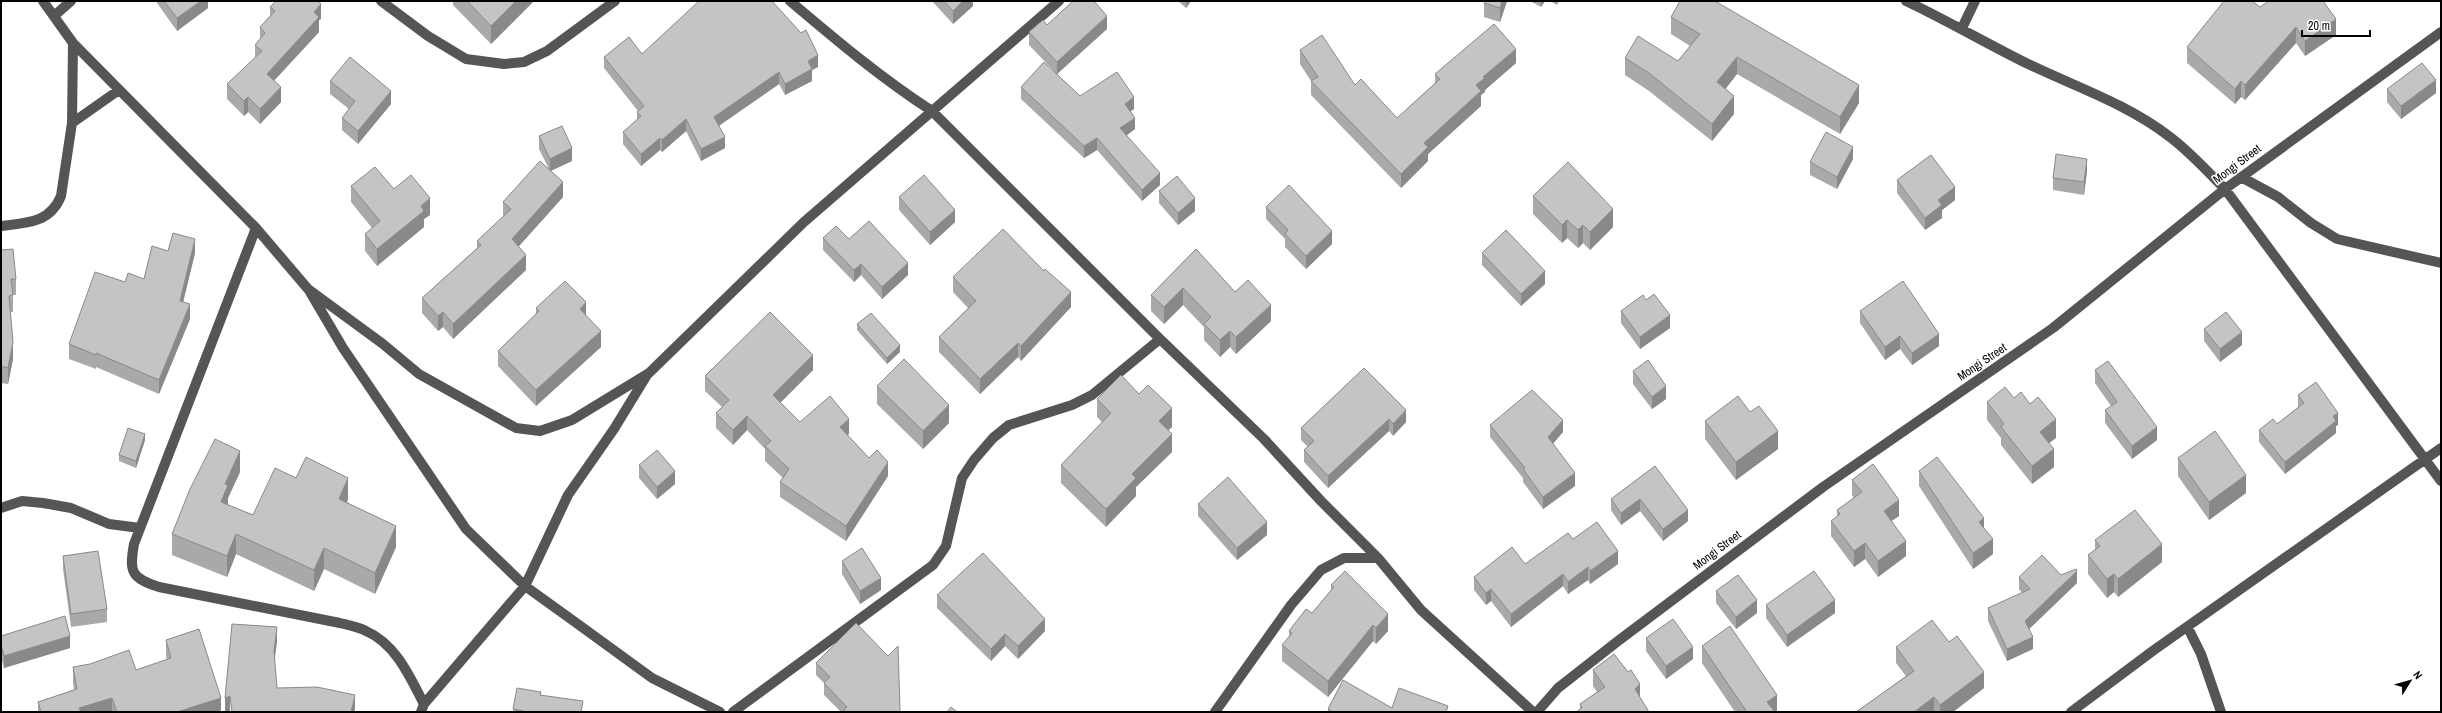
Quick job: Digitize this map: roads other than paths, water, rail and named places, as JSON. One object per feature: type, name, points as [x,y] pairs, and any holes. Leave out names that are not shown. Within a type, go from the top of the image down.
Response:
[{"type":"street","points":[[43,1],[73,43],[256,228],[308,289],[343,348],[466,529],[525,586],[652,678],[720,712]]},
{"type":"street","points":[[54,16],[71,1]]},
{"type":"street","points":[[381,1],[428,36],[466,59],[504,64],[524,62],[547,51],[615,1]]},
{"type":"street","points":[[790,1],[852,54],[895,87],[932,111],[1160,339],[1264,438],[1321,502],[1378,558],[1421,610],[1533,712]]},
{"type":"street","points":[[308,289],[383,344],[419,374],[516,428],[540,431],[572,420],[649,373],[804,222],[1059,1]]},
{"type":"street","points":[[1906,1],[1962,28],[2025,62],[2088,89],[2169,136],[2225,189],[2441,481]]},
{"type":"street","points":[[1962,28],[1975,1]]},
{"type":"street","name":"Mongi Street","points":[[1536,712],[1558,688],[1618,641],[1823,488],[2053,328],[2225,189],[2441,32]]},
{"type":"street","points":[[1,226],[35,222],[46,217],[57,206],[61,196],[72,123],[73,43]]},
{"type":"street","points":[[72,123],[119,90]]},
{"type":"street","points":[[2241,177],[2278,198],[2311,223],[2337,238],[2441,263]]},
{"type":"street","points":[[256,228],[134,544],[131,562],[134,574],[140,581],[159,587],[340,623],[367,631],[385,643],[400,660],[423,708],[525,586],[568,495],[614,429],[649,373]]},
{"type":"street","points":[[733,712],[933,565],[946,546],[962,478],[974,460],[993,438],[1009,425],[1072,405],[1092,395],[1160,339]]},
{"type":"street","points":[[2071,712],[2154,650],[2188,628],[2441,448]]},
{"type":"street","points":[[1,508],[22,501],[43,503],[71,508],[109,524],[140,528]]},
{"type":"street","points":[[1215,712],[1291,605],[1320,570],[1344,558],[1378,558]]},
{"type":"street","points":[[2188,628],[2201,654],[2221,712]]}]
